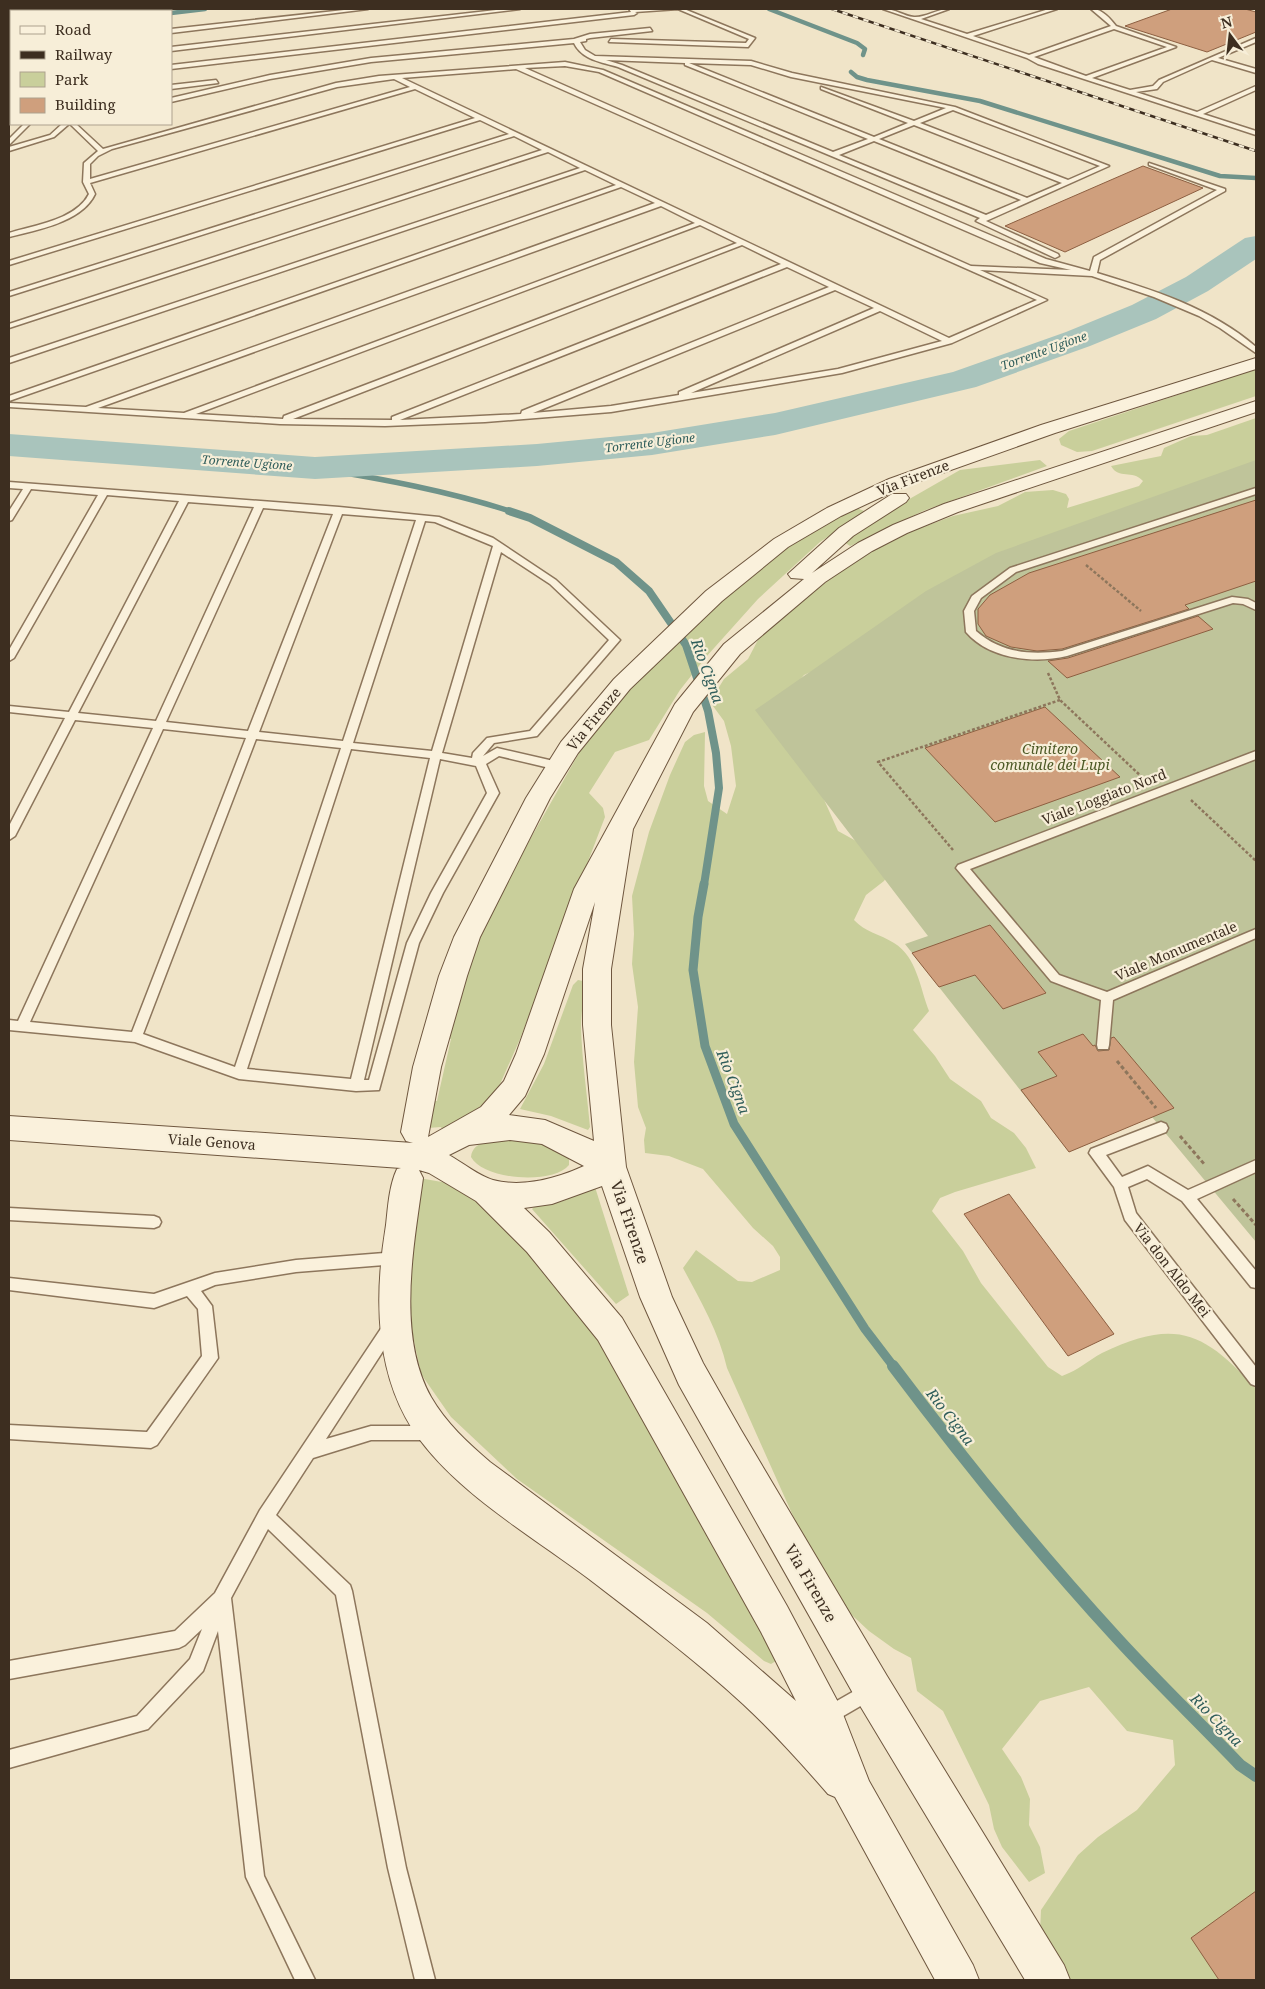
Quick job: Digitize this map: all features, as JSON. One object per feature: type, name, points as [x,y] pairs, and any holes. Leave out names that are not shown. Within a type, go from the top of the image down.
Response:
[{"type":"main road","name":"Via Firenze","points":[[853,1793],[797,1730],[744,1679],[641,1596],[470,1469],[436,1434],[410,1388],[394,1320],[397,1258],[413,1155],[436,1030],[467,937],[538,798],[558,766],[598,712],[662,645],[732,579],[804,529],[875,492],[1048,429],[1256,363]]},
{"type":"main road","name":"Via Firenze","points":[[725,656],[818,578],[865,547],[930,516],[1083,462],[1256,406]]},
{"type":"main road","points":[[1048,429],[1043,440],[1054,452],[1083,462]]},
{"type":"main road","name":"Via Firenze","points":[[413,1155],[434,1149],[491,1116],[509,1096],[520,1079],[588,889],[621,830],[657,756],[683,709],[725,656],[760,607],[846,532],[960,460]]},
{"type":"main road","name":"Via Firenze","points":[[621,830],[614,882],[602,934],[596,987],[597,1024],[611,1166],[656,1297],[691,1374],[873,1690],[1049,1980]]},
{"type":"main road","name":"Via Firenze","points":[[458,1136],[497,1127],[530,1128],[560,1137],[611,1166]]},
{"type":"main road","name":"Viale Genova","points":[[9,1128],[413,1155]]},
{"type":"main road","name":"Via Firenze","points":[[413,1155],[439,1164],[487,1192],[544,1249],[610,1329],[774,1619],[825,1718],[853,1793],[958,1980]]},
{"type":"main road","name":"Via Firenze","points":[[487,1192],[522,1196],[546,1193],[579,1183],[611,1166]]},
{"type":"lane","points":[[172,31],[338,10],[365,9]]},
{"type":"lane","points":[[172,68],[517,9]]},
{"type":"lane","points":[[172,49],[355,37],[631,11],[675,9]]},
{"type":"lane","points":[[172,100],[270,77],[371,60],[576,40],[748,45],[752,38],[680,9]]},
{"type":"lane","points":[[886,9],[1029,57],[1040,63],[1256,132]]},
{"type":"lane","points":[[915,19],[946,9]]},
{"type":"lane","points":[[968,36],[1054,9]]},
{"type":"lane","points":[[1088,77],[1173,47],[1114,27],[1109,20],[1094,9]]},
{"type":"lane","points":[[338,10],[371,60]]},
{"type":"lane","points":[[631,11],[639,19]]},
{"type":"lane","points":[[172,24],[215,21],[261,13]]},
{"type":"lane","points":[[576,40],[590,36],[650,30],[645,24]]},
{"type":"lane","points":[[1029,57],[1114,27]]},
{"type":"lane","points":[[576,40],[579,48],[587,56]]},
{"type":"lane","points":[[1130,92],[1138,89],[1155,88],[1161,81],[1256,40]]},
{"type":"lane","points":[[565,64],[576,57],[587,56],[620,66],[986,218]]},
{"type":"lane","points":[[596,58],[751,63],[790,75],[1067,182]]},
{"type":"lane","points":[[1212,58],[1256,71]]},
{"type":"lane","points":[[676,60],[1026,200]]},
{"type":"lane","points":[[9,235],[60,219],[85,206],[91,200],[92,194],[86,182],[87,163],[102,152],[326,87],[395,77],[565,64],[594,69],[617,78],[1043,261],[1127,284],[1198,314],[1231,331],[1256,351]]},
{"type":"lane","points":[[9,405],[280,421],[385,423],[514,417],[664,402],[839,371],[949,341],[1043,300],[517,67]]},
{"type":"lane","points":[[790,75],[953,108],[1106,166],[980,221],[993,229],[1093,274]]},
{"type":"lane","points":[[172,87],[270,77]]},
{"type":"lane","points":[[395,77],[949,341]]},
{"type":"lane","points":[[86,182],[416,87]]},
{"type":"lane","points":[[1199,113],[1256,88]]},
{"type":"lane","points":[[832,155],[953,108]]},
{"type":"lane","points":[[9,263],[480,118]]},
{"type":"lane","points":[[9,143],[26,125]]},
{"type":"lane","points":[[9,149],[52,136],[65,125]]},
{"type":"lane","points":[[74,125],[102,152]]},
{"type":"lane","points":[[9,294],[514,134]]},
{"type":"lane","points":[[9,326],[548,150]]},
{"type":"lane","points":[[1093,274],[1097,259],[1223,190],[1151,164]]},
{"type":"lane","points":[[9,361],[585,168]]},
{"type":"lane","points":[[9,398],[622,185]]},
{"type":"lane","points":[[85,410],[660,204]]},
{"type":"lane","points":[[182,415],[700,223]]},
{"type":"lane","points":[[280,421],[742,243]]},
{"type":"lane","points":[[385,423],[786,264]]},
{"type":"lane","points":[[966,266],[1093,274]]},
{"type":"lane","points":[[514,417],[835,287]]},
{"type":"lane","points":[[664,402],[880,308]]},
{"type":"lane","points":[[1231,331],[1256,338]]},
{"type":"lane","points":[[9,485],[436,519],[498,546],[553,582],[615,640],[533,734],[491,740],[477,756],[493,793],[437,893],[413,943],[374,1086],[356,1086],[239,1074],[136,1037],[9,1025]]},
{"type":"lane","points":[[9,518],[29,486]]},
{"type":"lane","points":[[1256,491],[1013,570],[977,596],[968,611],[968,621],[971,632],[978,639],[994,648],[1024,657],[1063,654],[1232,600],[1245,601],[1256,606]]},
{"type":"lane","points":[[9,658],[104,493]]},
{"type":"lane","points":[[9,836],[185,499]]},
{"type":"lane","points":[[22,1026],[260,504]]},
{"type":"lane","points":[[136,1037],[339,510]]},
{"type":"lane","points":[[239,1074],[422,517]]},
{"type":"lane","points":[[356,1086],[436,755],[498,546]]},
{"type":"lane","points":[[9,709],[436,755],[480,763],[497,752],[558,766]]},
{"type":"lane","name":"Viale Loggiato Nord","points":[[964,866],[1256,755]]},
{"type":"lane","points":[[964,866],[1055,978],[1107,996],[1104,1045]]},
{"type":"lane","name":"Viale Monumentale","points":[[1107,996],[1256,933]]},
{"type":"lane","points":[[1161,1128],[1096,1154],[1120,1184],[1148,1172],[1187,1197],[1256,1282]]},
{"type":"lane","points":[[1187,1197],[1256,1166]]},
{"type":"lane","name":"Via don Aldo Mei","points":[[1120,1184],[1130,1216],[1256,1379]]},
{"type":"lane","points":[[9,1214],[154,1222]]},
{"type":"lane","points":[[9,1284],[154,1301],[215,1279],[296,1266],[397,1258]]},
{"type":"lane","points":[[9,1432],[151,1440],[210,1358],[205,1306],[190,1288]]},
{"type":"lane","points":[[9,1760],[142,1723],[197,1665],[222,1597],[266,1516],[394,1320]]},
{"type":"lane","points":[[308,1452],[371,1433],[436,1434]]},
{"type":"lane","points":[[266,1516],[344,1591],[397,1868],[425,1980]]},
{"type":"lane","points":[[9,1670],[179,1639],[222,1597]]},
{"type":"lane","points":[[222,1597],[255,1877],[305,1980]]},
{"type":"lane","points":[[825,1718],[873,1690]]},
{"type":"path","points":[[1082,562],[1128,600]]},
{"type":"path","points":[[1024,657],[1047,672],[1060,700],[1158,792]]},
{"type":"path","points":[[964,866],[878,762],[1060,700]]},
{"type":"path","points":[[1175,786],[1256,861]]},
{"type":"path","points":[[1104,1045],[1158,1110]]},
{"type":"green space","points":[[1256,369],[1256,396],[1092,451],[1077,452],[1061,445],[1059,439],[1069,431]]},
{"type":"green space","points":[[1256,418],[1256,466],[804,675],[799,681],[818,786],[838,831],[858,842],[888,874],[884,881],[866,895],[854,920],[868,930],[894,943],[908,956],[917,974],[929,1011],[913,1030],[935,1056],[950,1079],[981,1101],[991,1118],[1014,1133],[1026,1148],[1036,1168],[940,1198],[932,1211],[963,1251],[981,1283],[1048,1367],[1062,1376],[1102,1353],[1127,1342],[1150,1336],[1169,1334],[1187,1336],[1204,1343],[1237,1369],[1256,1389],[1256,1980],[1070,1980],[1040,1932],[1041,1910],[1078,1855],[1098,1837],[1137,1810],[1175,1765],[1173,1740],[1127,1731],[1089,1687],[1040,1701],[1002,1749],[1021,1777],[1030,1799],[1029,1825],[1040,1847],[1045,1873],[1029,1882],[1002,1847],[994,1829],[989,1805],[943,1711],[917,1691],[911,1658],[894,1649],[869,1631],[827,1592],[727,1368],[714,1329],[683,1268],[696,1250],[738,1281],[752,1282],[780,1270],[780,1257],[773,1246],[753,1228],[703,1169],[669,1156],[645,1153],[644,1140],[646,1128],[638,1107],[634,1062],[638,1007],[632,964],[634,934],[632,896],[649,832],[670,775],[685,742],[694,735],[705,732],[704,786],[708,801],[727,814],[736,786],[731,746],[724,721],[710,702],[724,679],[748,659],[760,636],[831,578],[888,540],[953,516],[998,506],[1025,492],[1053,490],[1066,494],[1069,499],[1067,508],[1139,486],[1143,481],[1139,477],[1118,473],[1111,466],[1161,456],[1164,448],[1191,436],[1207,435]]},
{"type":"green space","points":[[1040,460],[1047,466],[923,511],[850,546],[844,542],[885,513],[960,470]]},
{"type":"green space","name":"Cimitero comunale dei Lupi","points":[[1256,460],[1256,1242],[1152,1117],[1069,1152],[905,944],[928,936],[755,710],[926,591],[996,553]]},
{"type":"green space","points":[[857,508],[864,511],[863,513],[820,542],[758,599],[706,657],[680,690],[649,740],[615,752],[589,793],[603,808],[605,817],[520,1039],[497,1091],[489,1101],[465,1118],[442,1129],[441,1127],[428,1128],[432,1101],[437,1101],[451,1039],[446,1039],[476,946],[515,866],[583,746],[621,696],[720,599],[792,543]]},
{"type":"green space","points":[[578,980],[583,981],[581,1027],[590,1127],[588,1130],[551,1116],[520,1109],[544,1064],[573,985]]},
{"type":"green space","points":[[511,1139],[550,1145],[569,1158],[569,1165],[561,1171],[549,1175],[518,1177],[489,1171],[478,1165],[471,1157],[476,1147],[481,1144],[493,1140]]},
{"type":"green space","points":[[419,1178],[459,1185],[494,1211],[565,1287],[672,1453],[776,1661],[771,1664],[764,1661],[707,1613],[517,1479],[451,1417],[421,1374],[410,1322],[409,1279]]},
{"type":"green space","points":[[595,1187],[629,1295],[616,1304],[532,1209],[535,1206],[563,1201]]},
{"type":"building","points":[[1172,9],[1245,9],[1256,12],[1256,32],[1207,52],[1125,26]]},
{"type":"building","points":[[1143,166],[1203,188],[1065,252],[1005,226]]},
{"type":"building","points":[[1256,500],[1256,581],[1185,605],[1189,609],[1062,649],[1037,651],[1011,647],[986,636],[978,624],[978,609],[990,595],[1029,573]]},
{"type":"building","points":[[1198,616],[1213,629],[1067,678],[1048,661],[1068,658]]},
{"type":"building","points":[[1045,707],[1120,777],[995,822],[925,748]]},
{"type":"building","points":[[990,925],[1046,993],[1003,1009],[975,975],[939,987],[912,953]]},
{"type":"building","points":[[1083,1034],[1093,1046],[1095,1045],[1098,1051],[1109,1050],[1111,1038],[1114,1037],[1174,1108],[1069,1152],[1021,1090],[1057,1076],[1038,1052]]},
{"type":"building","points":[[1009,1194],[1114,1334],[1068,1356],[964,1214]]},
{"type":"building","points":[[1256,1891],[1256,1980],[1219,1980],[1191,1938]]},
{"type":"waterway","points":[[172,13],[205,9]]},
{"type":"waterway","points":[[769,9],[857,43],[865,49],[863,55]]},
{"type":"waterway","points":[[851,72],[857,77],[867,80],[980,101],[1220,176],[1256,178]]},
{"type":"waterway","name":"Torrente Ugione","points":[[9,445],[315,468],[537,455],[652,444],[775,424],[964,380],[1078,339],[1144,312],[1197,284],[1256,245]]},
{"type":"waterway","name":"Rio Cigna","points":[[315,468],[415,486],[513,512]]},
{"type":"waterway","name":"Rio Cigna","points":[[509,511],[530,518],[616,562],[649,591],[686,645],[708,711],[716,753],[719,788],[704,885]]},
{"type":"waterway","name":"Rio Cigna","points":[[704,884],[698,917],[693,970],[705,1046],[734,1124],[865,1329],[894,1367]]},
{"type":"waterway","name":"Rio Cigna","points":[[893,1366],[1001,1504],[1116,1637],[1240,1765],[1256,1776]]},
{"type":"railway","points":[[832,9],[1256,151]]}]
